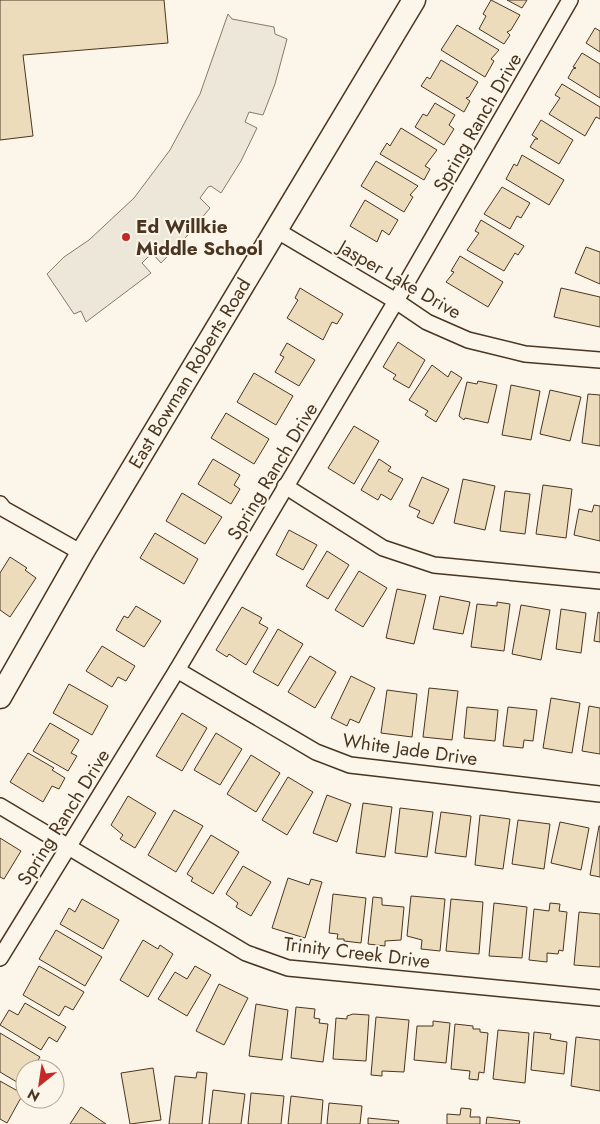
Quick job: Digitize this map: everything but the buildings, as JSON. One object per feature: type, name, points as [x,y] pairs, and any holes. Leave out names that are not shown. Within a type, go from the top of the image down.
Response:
[{"type":"street","name":"East Bowman Roberts Road","points":[[0,697],[82,552],[414,0]]},
{"type":"street","name":"Spring Ranch Drive","points":[[0,958],[177,670],[396,301],[570,0]]},
{"type":"street","name":"Jasper Lake Drive","points":[[276,230],[396,301],[427,322],[468,340],[525,354],[600,360]]},
{"type":"street","points":[[285,486],[383,548],[434,565],[600,581]]},
{"type":"street","points":[[0,504],[4,509],[82,552]]},
{"type":"street","name":"White Jade Drive","points":[[177,670],[316,752],[350,765],[600,794]]},
{"type":"street","name":"Trinity Creek Drive","points":[[0,806],[246,953],[288,968],[600,998]]},
{"type":"shaded area","points":[[228,14],[232,19],[274,27],[275,34],[287,39],[275,84],[263,115],[249,112],[245,122],[257,128],[241,161],[221,193],[211,186],[208,187],[200,198],[210,208],[187,236],[161,263],[153,254],[148,257],[142,263],[151,273],[86,322],[81,311],[74,314],[47,274],[64,257],[89,240],[134,198],[170,150],[200,94]]},
{"type":"place","name":"Ed Willkie Middle School","points":[[126,237]]}]
